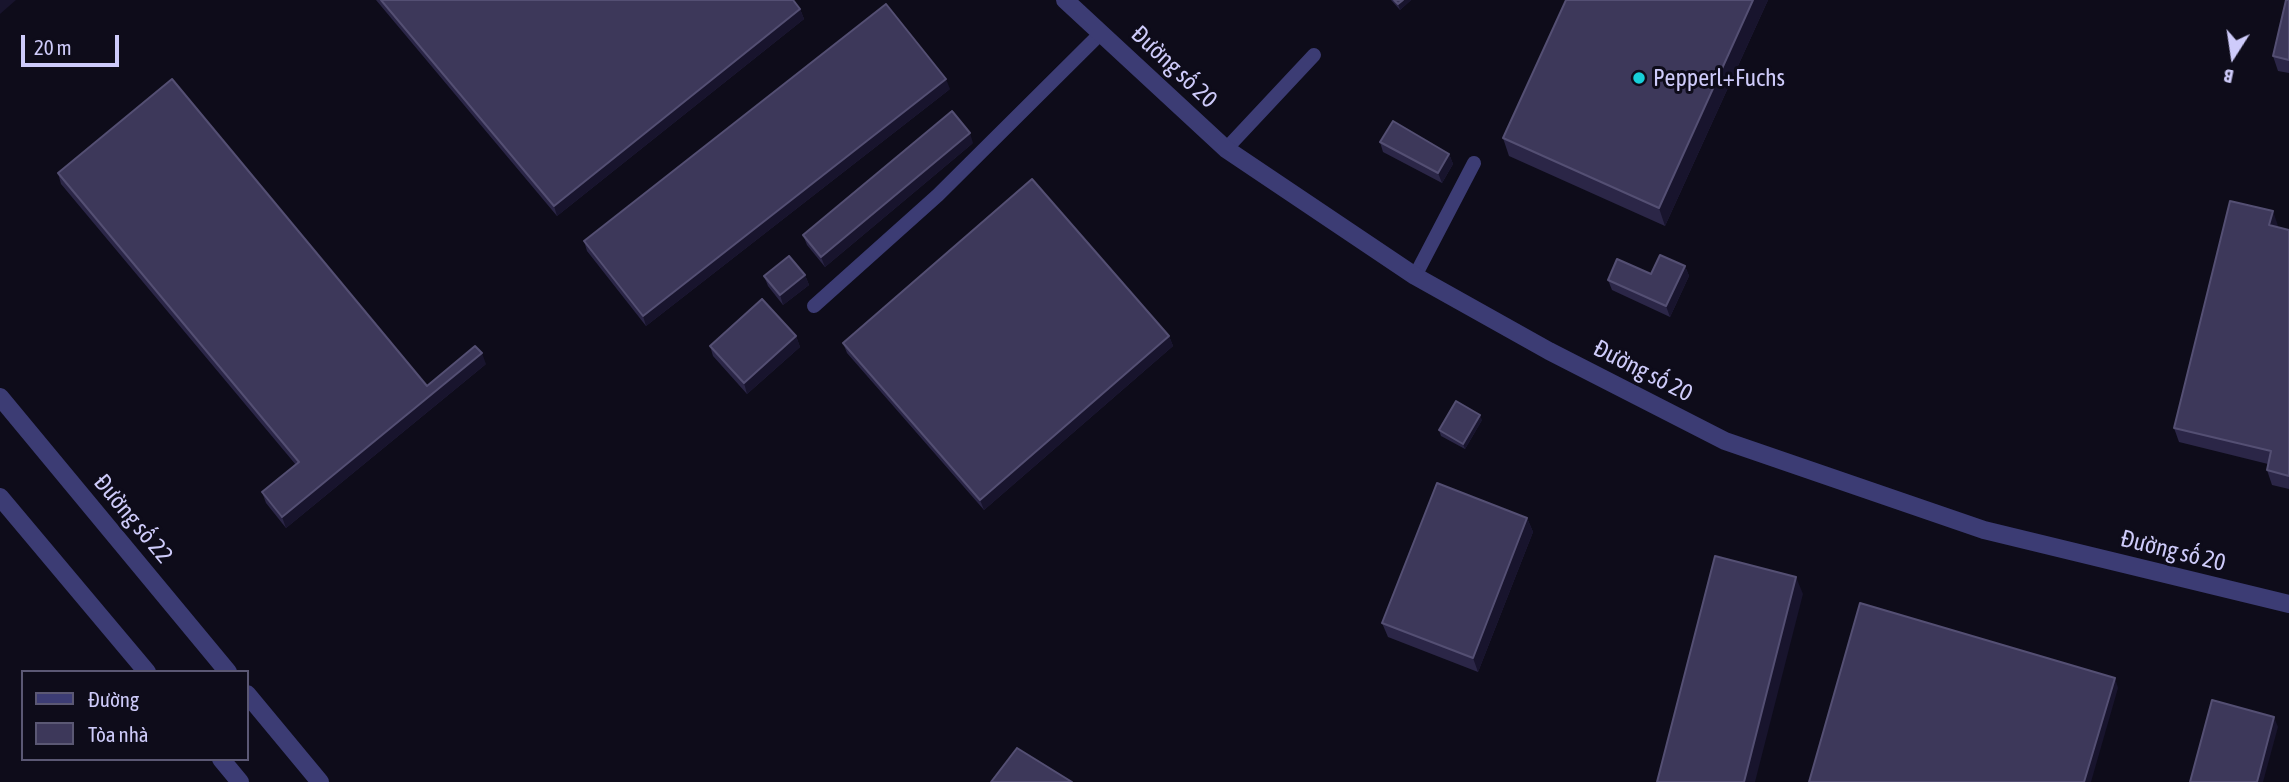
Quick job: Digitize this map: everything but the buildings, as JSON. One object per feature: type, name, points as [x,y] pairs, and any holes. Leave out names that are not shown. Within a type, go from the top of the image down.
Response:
[{"type":"street","name":"Đường số 20","points":[[1065,0],[1226,149],[1415,276],[1549,351],[1725,441],[1984,530],[2289,604]]},
{"type":"street","name":"Đường số 22","points":[[0,397],[227,670]]},
{"type":"street","points":[[0,497],[145,670]]},
{"type":"street","points":[[248,695],[320,782]]},
{"type":"street","points":[[223,761],[240,782]]},
{"type":"lane","points":[[814,306],[938,195],[1101,33]]},
{"type":"lane","points":[[1226,149],[1314,55]]},
{"type":"lane","points":[[1415,276],[1474,163]]},
{"type":"place","name":"Pepperl+Fuchs","points":[[1639,78]]}]
